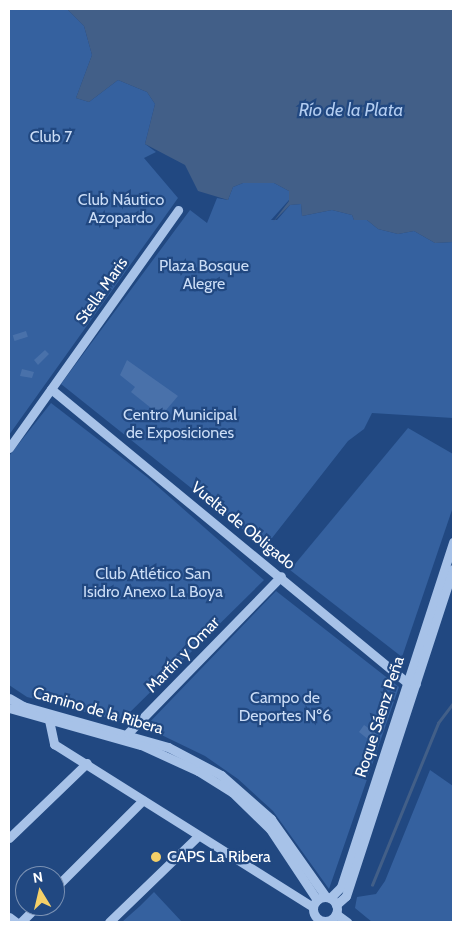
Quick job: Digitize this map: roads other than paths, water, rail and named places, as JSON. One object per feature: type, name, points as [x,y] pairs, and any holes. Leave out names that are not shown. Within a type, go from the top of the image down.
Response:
[{"type":"street","name":"Stella Maris","points":[[9,448],[178,210]]},
{"type":"street","name":"Vuelta de Obligado","points":[[51,389],[411,683]]},
{"type":"street","name":"Roque Sáenz Peña","points":[[411,683],[453,542]]},
{"type":"street","name":"Roque Sáenz Peña","points":[[328,908],[341,887],[411,683],[453,569]]},
{"type":"street","name":"Martín y Omar","points":[[128,733],[281,576]]},
{"type":"street","name":"Camino de la Ribera","points":[[9,698],[23,706],[128,733],[199,762],[247,795],[298,852],[328,908]]},
{"type":"street","name":"Camino de la Ribera","points":[[9,708],[141,745],[198,770],[232,792],[270,829],[328,908]]},
{"type":"street","name":"Camino de la Ribera","points":[[50,720],[54,744],[87,763],[198,836],[328,908],[347,922]]},
{"type":"street","points":[[9,838],[87,763]]},
{"type":"street","points":[[65,878],[143,800]]},
{"type":"street","points":[[109,922],[198,836]]},
{"type":"street","points":[[317,921],[328,908]]},
{"type":"street","points":[[317,921],[328,908]]},
{"type":"street","points":[[9,917],[16,922]]},
{"type":"water","name":"Río de la Plata","points":[[67,9],[453,9],[453,242],[435,243],[414,231],[398,234],[378,229],[367,220],[354,220],[352,215],[332,210],[302,216],[301,204],[290,205],[273,222],[289,201],[289,191],[274,183],[243,183],[233,187],[228,200],[198,191],[185,165],[145,144],[155,104],[147,92],[118,80],[89,102],[76,98],[92,55],[84,26]]},
{"type":"waterway","points":[[372,885],[438,723],[453,703]]},
{"type":"place","name":"CAPS La Ribera","points":[[156,857]]},
{"type":"park label","name":"Club 7","points":[[51,137]]},
{"type":"park label","name":"Club Náutico Azopardo","points":[[121,209]]},
{"type":"park label","name":"Plaza Bosque Alegre","points":[[204,275]]},
{"type":"park label","name":"Centro Municipal de Exposiciones","points":[[180,424]]},
{"type":"park label","name":"Club Atlético San Isidro Anexo La Boya","points":[[153,583]]},
{"type":"park label","name":"Campo de Deportes Nº6","points":[[285,707]]}]
